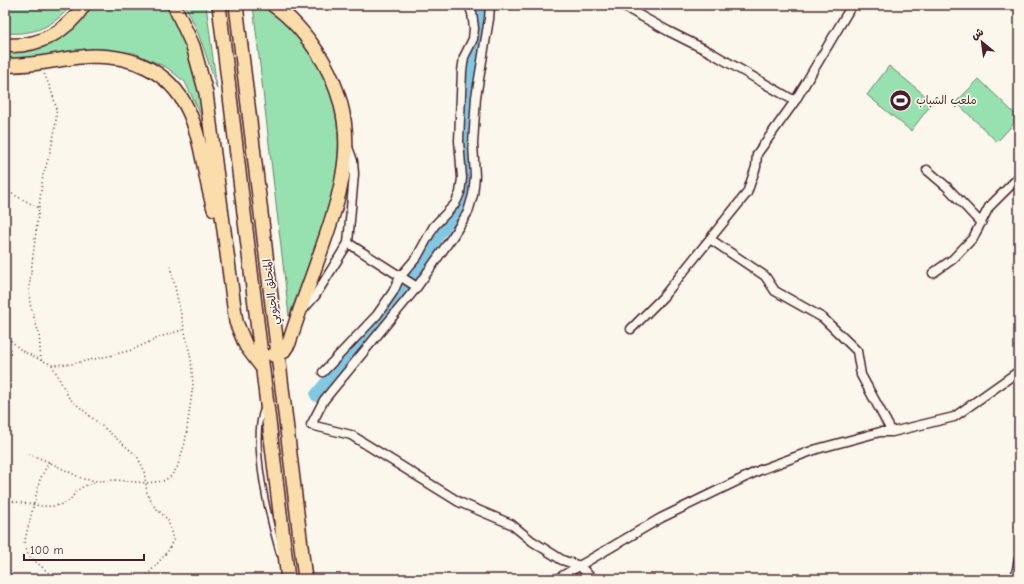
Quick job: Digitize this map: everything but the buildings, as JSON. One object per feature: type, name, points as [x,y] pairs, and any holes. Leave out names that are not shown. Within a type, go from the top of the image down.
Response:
[{"type":"highway","points":[[5,45],[22,46],[44,40],[65,27],[84,5]]},
{"type":"highway","points":[[174,5],[193,46],[206,93],[236,322],[246,346],[261,361],[278,354],[286,348],[289,343],[336,208],[343,174],[346,142],[343,116],[339,99],[326,67],[317,52],[298,27],[273,5]]},
{"type":"highway","name":"المتحلق الجنوبي","points":[[219,5],[288,579]]},
{"type":"highway","name":"المتحلق الجنوبي","points":[[236,5],[305,579]]},
{"type":"highway","points":[[5,65],[40,64],[92,56],[115,57],[137,63],[157,73],[169,82],[178,92],[191,115],[212,201],[224,236]]},
{"type":"street","points":[[323,372],[377,315],[393,292],[400,277],[417,257],[434,226],[455,204],[460,193],[462,178],[459,141],[462,71],[464,57],[473,39],[474,28],[472,13],[469,5]]},
{"type":"street","points":[[490,5],[476,97],[473,144],[475,176],[473,195],[468,212],[417,287],[324,400],[311,425],[351,435],[459,502],[511,524],[532,541],[562,560],[580,566],[592,579]]},
{"type":"street","points":[[621,5],[710,52],[795,101]]},
{"type":"street","points":[[631,328],[663,297],[747,193],[756,167],[757,154],[795,101],[852,5]]},
{"type":"street","points":[[298,315],[315,296],[348,243],[354,174],[351,154],[346,142]]},
{"type":"street","points":[[927,170],[947,187],[981,223]]},
{"type":"street","points":[[933,273],[953,259],[973,238],[990,207],[1019,177]]},
{"type":"street","points":[[710,239],[765,276],[775,291],[823,318],[857,351],[861,375],[892,432]]},
{"type":"street","points":[[348,243],[417,287]]},
{"type":"street","points":[[557,579],[661,518],[760,470],[817,448],[880,432],[892,432],[954,417],[1019,371]]},
{"type":"street","points":[[1015,579],[1019,559]]},
{"type":"path","points":[[40,64],[52,89],[56,110],[39,208],[29,288],[30,304],[39,334],[41,361]]},
{"type":"path","points":[[5,190],[39,208]]},
{"type":"path","points":[[29,454],[49,462],[83,480],[116,480],[147,483],[163,481],[170,477],[177,468],[185,443],[193,385],[191,359],[170,265]]},
{"type":"path","points":[[5,335],[22,351],[52,365],[71,364],[132,350],[160,337],[185,329]]},
{"type":"path","points":[[52,365],[69,398],[137,456],[144,470],[147,483],[146,493],[154,506],[168,520],[173,540],[168,551],[144,579]]},
{"type":"path","points":[[49,462],[40,479],[24,544],[29,556],[56,579]]},
{"type":"path","points":[[5,501],[16,501],[34,506],[65,503],[72,499],[82,486],[98,481]]},
{"type":"green space","points":[[5,5],[72,5],[65,13],[42,28],[25,33],[5,33]]},
{"type":"green space","points":[[90,5],[168,5],[197,66],[211,145],[201,115],[185,82],[166,67],[134,53],[101,49],[16,59],[5,58],[5,48],[28,48]]},
{"type":"green space","points":[[185,5],[206,5],[217,89],[199,36]]},
{"type":"green space","points":[[253,5],[265,5],[269,7],[298,37],[321,71],[334,105],[338,140],[336,175],[328,210],[317,245],[289,316]]},
{"type":"green space","points":[[889,66],[933,102],[911,131],[867,95]]},
{"type":"green space","points":[[979,79],[1019,118],[997,142],[956,102]]},
{"type":"waterway","points":[[317,395],[363,340],[381,323],[425,259],[438,233],[452,219],[465,198],[468,173],[465,148],[465,128],[469,100],[470,67],[479,46],[482,29],[479,5]]},
{"type":"place","name":"ملعب الشباب","points":[[900,100]]}]
